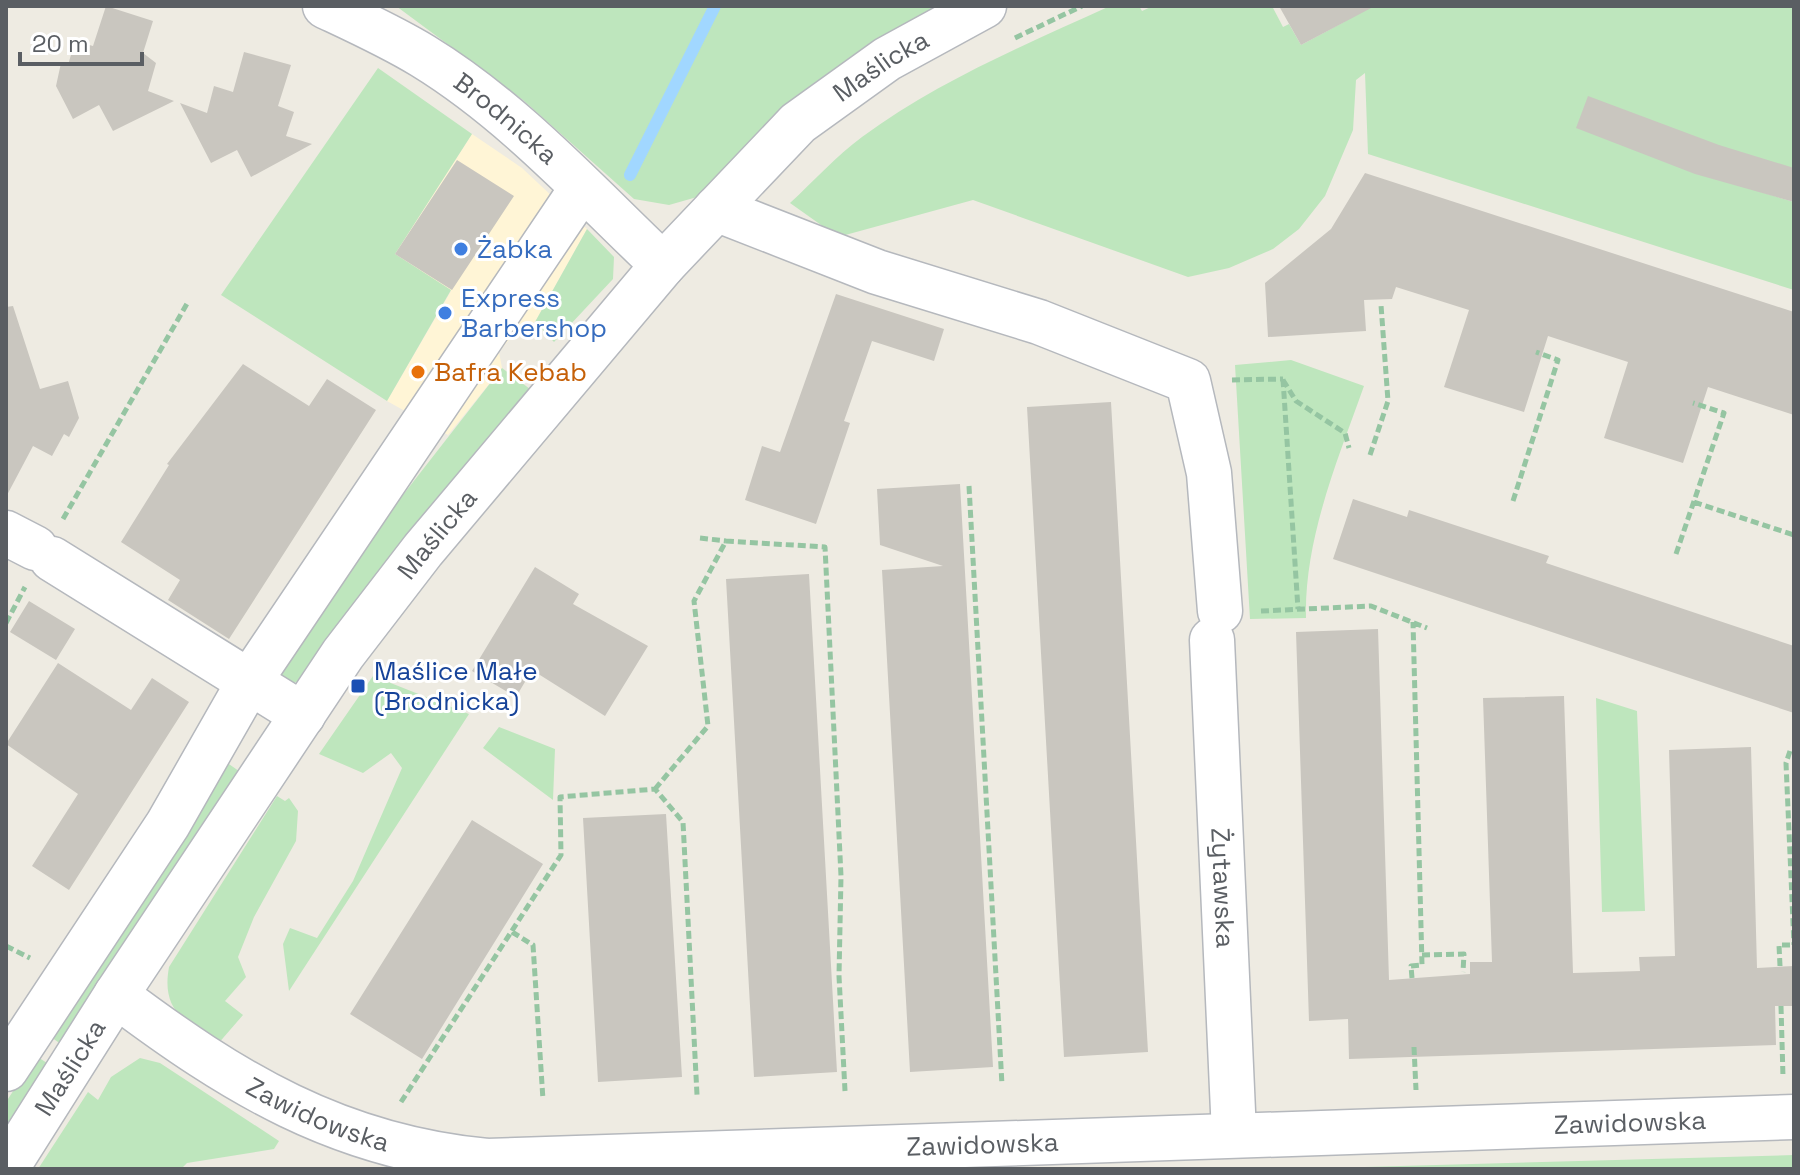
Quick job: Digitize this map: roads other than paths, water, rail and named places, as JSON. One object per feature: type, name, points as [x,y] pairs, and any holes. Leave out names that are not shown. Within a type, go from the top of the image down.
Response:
[{"type":"street","name":"Brodnicka","points":[[325,6],[425,57],[525,135],[663,265]]},
{"type":"street","name":"Maślicka","points":[[6,1169],[116,995],[343,654],[423,550],[663,265],[798,123],[837,92],[887,59],[996,24]]},
{"type":"street","points":[[6,1069],[168,824],[249,682],[582,188]]},
{"type":"street","name":"Żytawska","points":[[716,209],[877,272],[1039,322],[1188,381],[1209,473],[1226,621],[1234,1134]]},
{"type":"street","points":[[36,550],[303,715]]},
{"type":"street","name":"Zawidowska","points":[[116,995],[281,1104],[352,1135],[433,1156],[487,1161],[677,1163],[1234,1134],[1788,1098]]},
{"type":"waterway","points":[[630,175],[715,6]]},
{"type":"place","name":"Żabka","points":[[461,249]]},
{"type":"place","name":"Express Barbershop","points":[[445,313]]},
{"type":"place","name":"Bafra Kebab","points":[[418,372]]},
{"type":"place","name":"Maślice Małe (Brodnicka)","points":[[358,686]]}]
